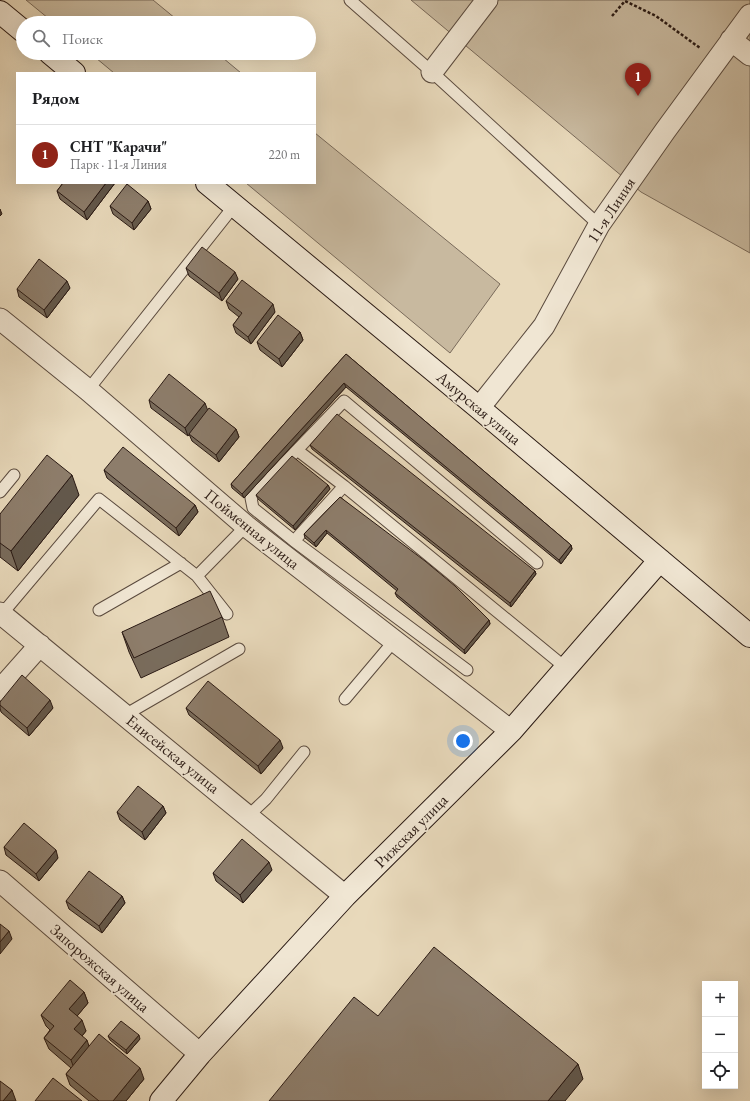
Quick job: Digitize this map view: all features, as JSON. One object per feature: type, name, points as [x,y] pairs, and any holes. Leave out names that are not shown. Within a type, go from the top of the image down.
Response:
[{"type":"street","points":[[432,72],[487,0]]},
{"type":"street","points":[[0,12],[16,25]]},
{"type":"street","name":"11-я Линия","points":[[479,408],[544,326],[599,226],[716,60],[750,15]]},
{"type":"street","points":[[731,40],[750,55]]},
{"type":"street","points":[[58,60],[73,72]]},
{"type":"street","name":"Амурская улица","points":[[208,184],[479,408],[750,636]]},
{"type":"street","name":"Пойменная улица","points":[[0,319],[88,390],[246,526],[511,731]]},
{"type":"street","name":"Рижская улица","points":[[161,1101],[200,1054],[345,896],[511,731],[660,560]]},
{"type":"street","name":"Енисейская улица","points":[[1,613],[345,896]]},
{"type":"street","points":[[0,690],[40,645]]},
{"type":"street","name":"Запорожская улица","points":[[0,881],[200,1054]]},
{"type":"lane","points":[[350,0],[432,72],[599,226]]},
{"type":"lane","points":[[88,390],[234,206]]},
{"type":"lane","points":[[467,670],[294,541],[253,508],[251,498],[344,401],[537,563]]},
{"type":"lane","points":[[297,450],[344,486],[566,668]]},
{"type":"lane","points":[[0,492],[14,475]]},
{"type":"lane","points":[[294,541],[344,486]]},
{"type":"lane","points":[[1,613],[99,499],[197,576],[227,614]]},
{"type":"lane","points":[[197,576],[246,526]]},
{"type":"lane","points":[[99,610],[180,563]]},
{"type":"lane","points":[[345,699],[394,641]]},
{"type":"lane","points":[[125,715],[240,650]]},
{"type":"lane","points":[[248,816],[266,799],[304,752]]},
{"type":"path","points":[[612,16],[625,1],[656,16],[716,60]]},
{"type":"shaded area","points":[[26,0],[153,0],[172,16],[45,16]]},
{"type":"shaded area","points":[[411,0],[750,0],[750,253],[641,192]]},
{"type":"shaded area","points":[[98,60],[225,60],[240,72],[113,72]]},
{"type":"shaded area","points":[[316,134],[500,284],[450,353],[247,184],[316,184]]},
{"type":"building","points":[[62,184],[105,184],[84,212],[57,191]]},
{"type":"building","points":[[127,184],[148,201],[132,223],[110,206]]},
{"type":"building","points":[[202,247],[235,272],[219,293],[186,268]]},
{"type":"building","points":[[39,259],[67,281],[44,310],[17,289]]},
{"type":"building","points":[[242,280],[273,304],[248,337],[233,325],[242,313],[226,301]]},
{"type":"building","points":[[278,315],[300,332],[279,359],[257,342]]},
{"type":"building","points":[[346,354],[571,545],[559,560],[344,383],[242,494],[231,484]]},
{"type":"building","points":[[169,374],[205,403],[185,428],[149,400]]},
{"type":"building","points":[[209,408],[236,429],[216,455],[189,434]]},
{"type":"building","points":[[337,414],[535,571],[510,603],[310,445]]},
{"type":"building","points":[[123,447],[195,505],[176,528],[104,470]]},
{"type":"building","points":[[47,455],[72,475],[11,551],[0,543],[0,514]]},
{"type":"building","points":[[292,456],[328,485],[293,526],[256,495]]},
{"type":"building","points":[[340,497],[425,561],[455,586],[489,620],[464,650],[395,593],[398,589],[326,530],[314,543],[304,534]]},
{"type":"building","points":[[210,591],[222,617],[134,658],[122,632]]},
{"type":"building","points":[[22,675],[50,700],[27,728],[0,705],[0,702]]},
{"type":"building","points":[[208,681],[280,740],[258,766],[186,708]]},
{"type":"building","points":[[138,786],[163,806],[142,832],[117,812]]},
{"type":"building","points":[[24,823],[56,850],[36,874],[4,847]]},
{"type":"building","points":[[242,839],[269,862],[240,895],[213,873]]},
{"type":"building","points":[[89,871],[122,896],[99,926],[66,901]]},
{"type":"building","points":[[0,924],[9,931],[0,942]]},
{"type":"building","points":[[434,947],[578,1064],[548,1101],[269,1101],[354,997],[378,1016]]},
{"type":"building","points":[[70,980],[84,992],[69,1009],[82,1020],[74,1029],[87,1040],[71,1060],[44,1038],[54,1026],[41,1015]]},
{"type":"building","points":[[121,1021],[139,1035],[126,1050],[108,1036]]},
{"type":"building","points":[[99,1034],[140,1068],[113,1101],[99,1101],[66,1074]]},
{"type":"building","points":[[53,1078],[82,1101],[35,1101]]},
{"type":"building","points":[[0,1081],[12,1090],[3,1101],[0,1101]]},
{"type":"place","name":"СНТ \"Карачи\"","points":[[638,96]]}]
